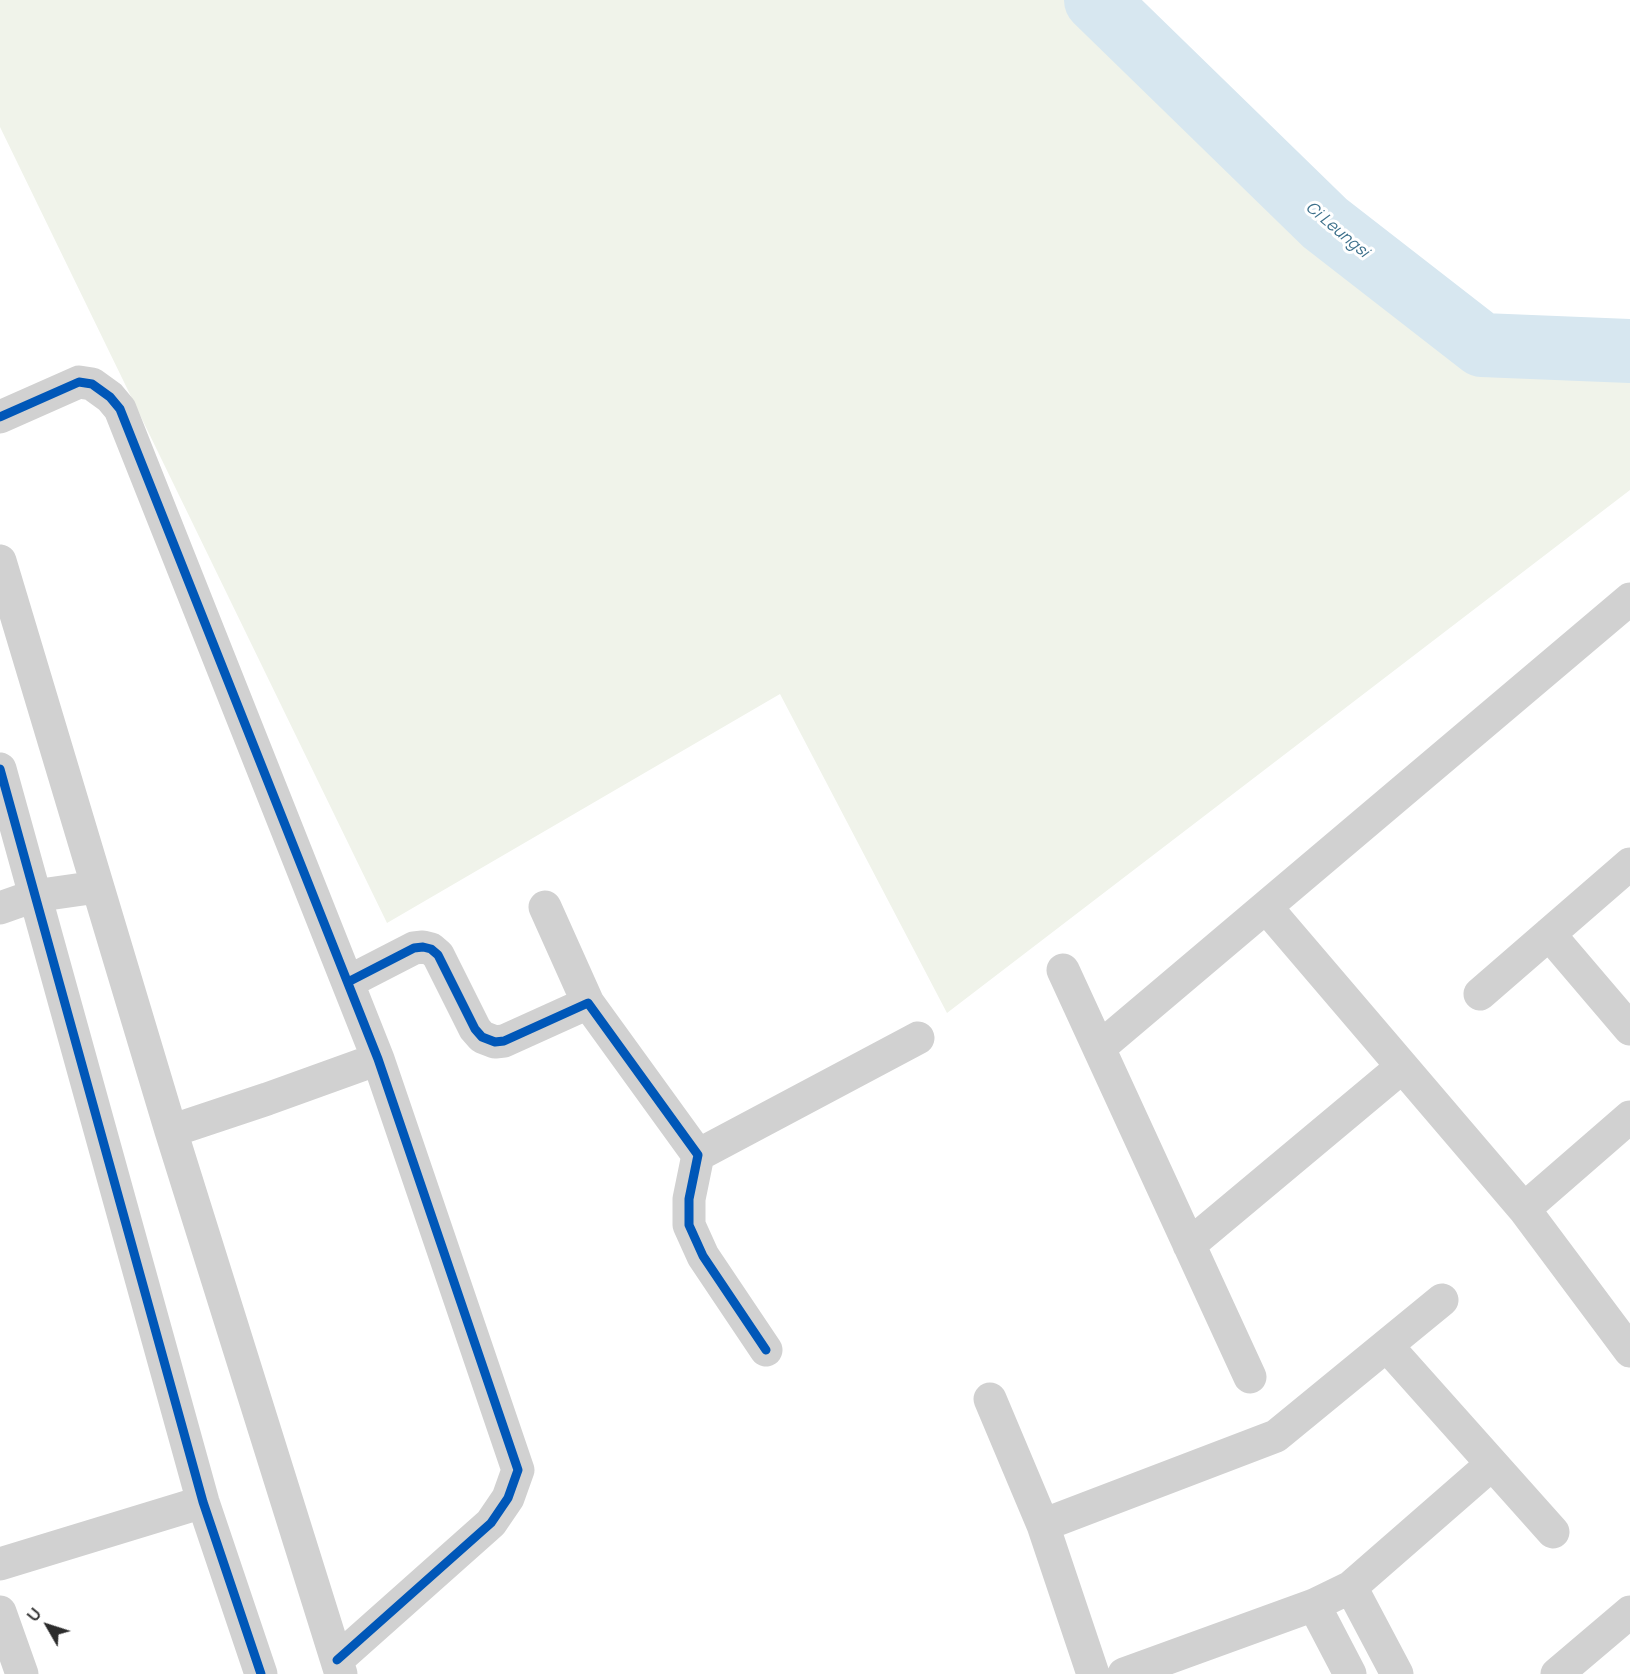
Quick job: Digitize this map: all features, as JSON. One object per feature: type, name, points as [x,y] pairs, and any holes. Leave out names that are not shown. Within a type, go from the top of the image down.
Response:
[{"type":"street","points":[[0,417],[79,382],[92,384],[110,397],[120,409],[378,1059],[518,1470],[508,1498],[491,1523],[339,1667],[171,1131],[0,561]]},
{"type":"street","points":[[1099,1048],[1630,599]]},
{"type":"street","points":[[0,770],[203,1502],[261,1674]]},
{"type":"street","points":[[1480,994],[1630,864]]},
{"type":"street","points":[[0,908],[34,896],[97,887]]},
{"type":"street","points":[[545,907],[588,1003],[698,1155],[689,1199],[689,1225],[703,1256],[766,1350]]},
{"type":"street","points":[[1266,908],[1524,1209],[1630,1351]]},
{"type":"street","points":[[1549,934],[1630,1029]]},
{"type":"street","points":[[348,982],[414,948],[423,946],[431,949],[438,955],[475,1029],[482,1037],[495,1042],[504,1041],[588,1003]]},
{"type":"street","points":[[1063,970],[1250,1377]]},
{"type":"street","points":[[698,1155],[918,1038]]},
{"type":"street","points":[[171,1131],[378,1059]]},
{"type":"street","points":[[1190,1245],[1402,1066]]},
{"type":"street","points":[[1524,1209],[1630,1117]]},
{"type":"street","points":[[1043,1526],[1276,1436],[1442,1300]]},
{"type":"street","points":[[1386,1346],[1552,1532]]},
{"type":"street","points":[[990,1399],[1043,1526],[1093,1674]]},
{"type":"street","points":[[1124,1674],[1314,1605],[1351,1587],[1492,1464]]},
{"type":"street","points":[[0,1564],[203,1502]]},
{"type":"street","points":[[1351,1587],[1397,1674]]},
{"type":"street","points":[[1314,1605],[1350,1674]]},
{"type":"street","points":[[0,1612],[22,1674]]},
{"type":"street","points":[[1557,1674],[1630,1612]]},
{"type":"shaded area","points":[[0,0],[1099,0],[1167,71],[1325,223],[1482,344],[1630,351],[1630,490],[947,1013],[780,694],[387,923],[0,127]]},
{"type":"waterway","name":"Ci Leungsi","points":[[1096,0],[1325,223],[1482,345],[1630,351]]},
{"type":"cycle path","points":[[0,417],[79,382],[92,384],[110,397],[120,409],[378,1059],[518,1470],[508,1498],[491,1523],[337,1660]]},
{"type":"cycle path","points":[[0,769],[203,1502],[261,1674]]},
{"type":"cycle path","points":[[348,982],[414,948],[431,949],[438,955],[475,1029],[482,1037],[495,1042],[504,1041],[588,1003],[698,1155],[689,1199],[689,1225],[703,1256],[766,1350]]}]
